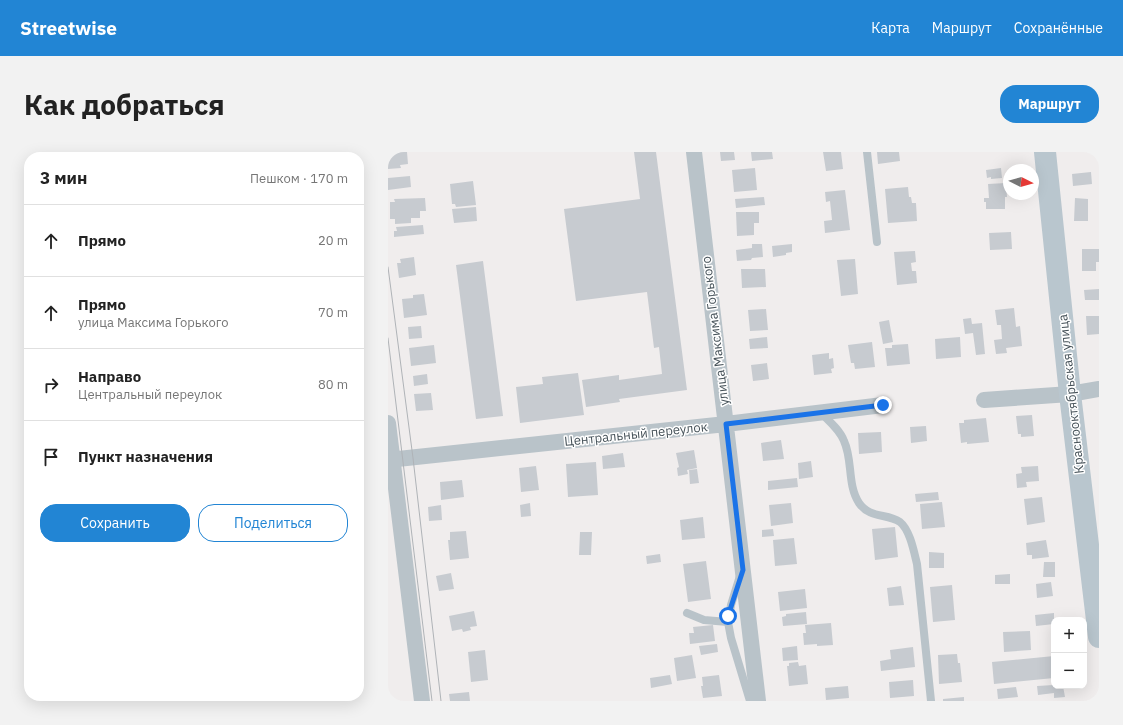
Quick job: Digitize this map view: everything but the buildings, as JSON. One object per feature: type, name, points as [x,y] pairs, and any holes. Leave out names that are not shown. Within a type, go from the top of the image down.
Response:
[{"type":"main road","name":"Краснооктябрьская улица","points":[[1045,152],[1070,394],[1099,637]]},
{"type":"street","name":"улица Максима Горького","points":[[694,152],[758,701]]},
{"type":"street","points":[[984,400],[1070,394],[1099,389]]},
{"type":"street","name":"Центральный переулок","points":[[390,459],[413,458],[726,424],[883,405]]},
{"type":"street","points":[[388,423],[390,459],[422,701]]},
{"type":"lane","points":[[867,152],[877,242]]},
{"type":"lane","points":[[820,412],[840,432],[845,442],[854,491],[859,502],[863,507],[874,514],[899,521],[905,529],[912,544],[917,564],[931,701]]},
{"type":"lane","points":[[743,570],[731,605],[728,622],[731,638],[750,701]]},
{"type":"lane","points":[[687,613],[704,620],[728,622]]},
{"type":"tram line","points":[[388,267],[413,458],[441,701]]},
{"type":"tram line","points":[[388,338],[432,701]]},
{"type":"route","points":[[728,616],[743,570],[726,424],[883,405]]}]
